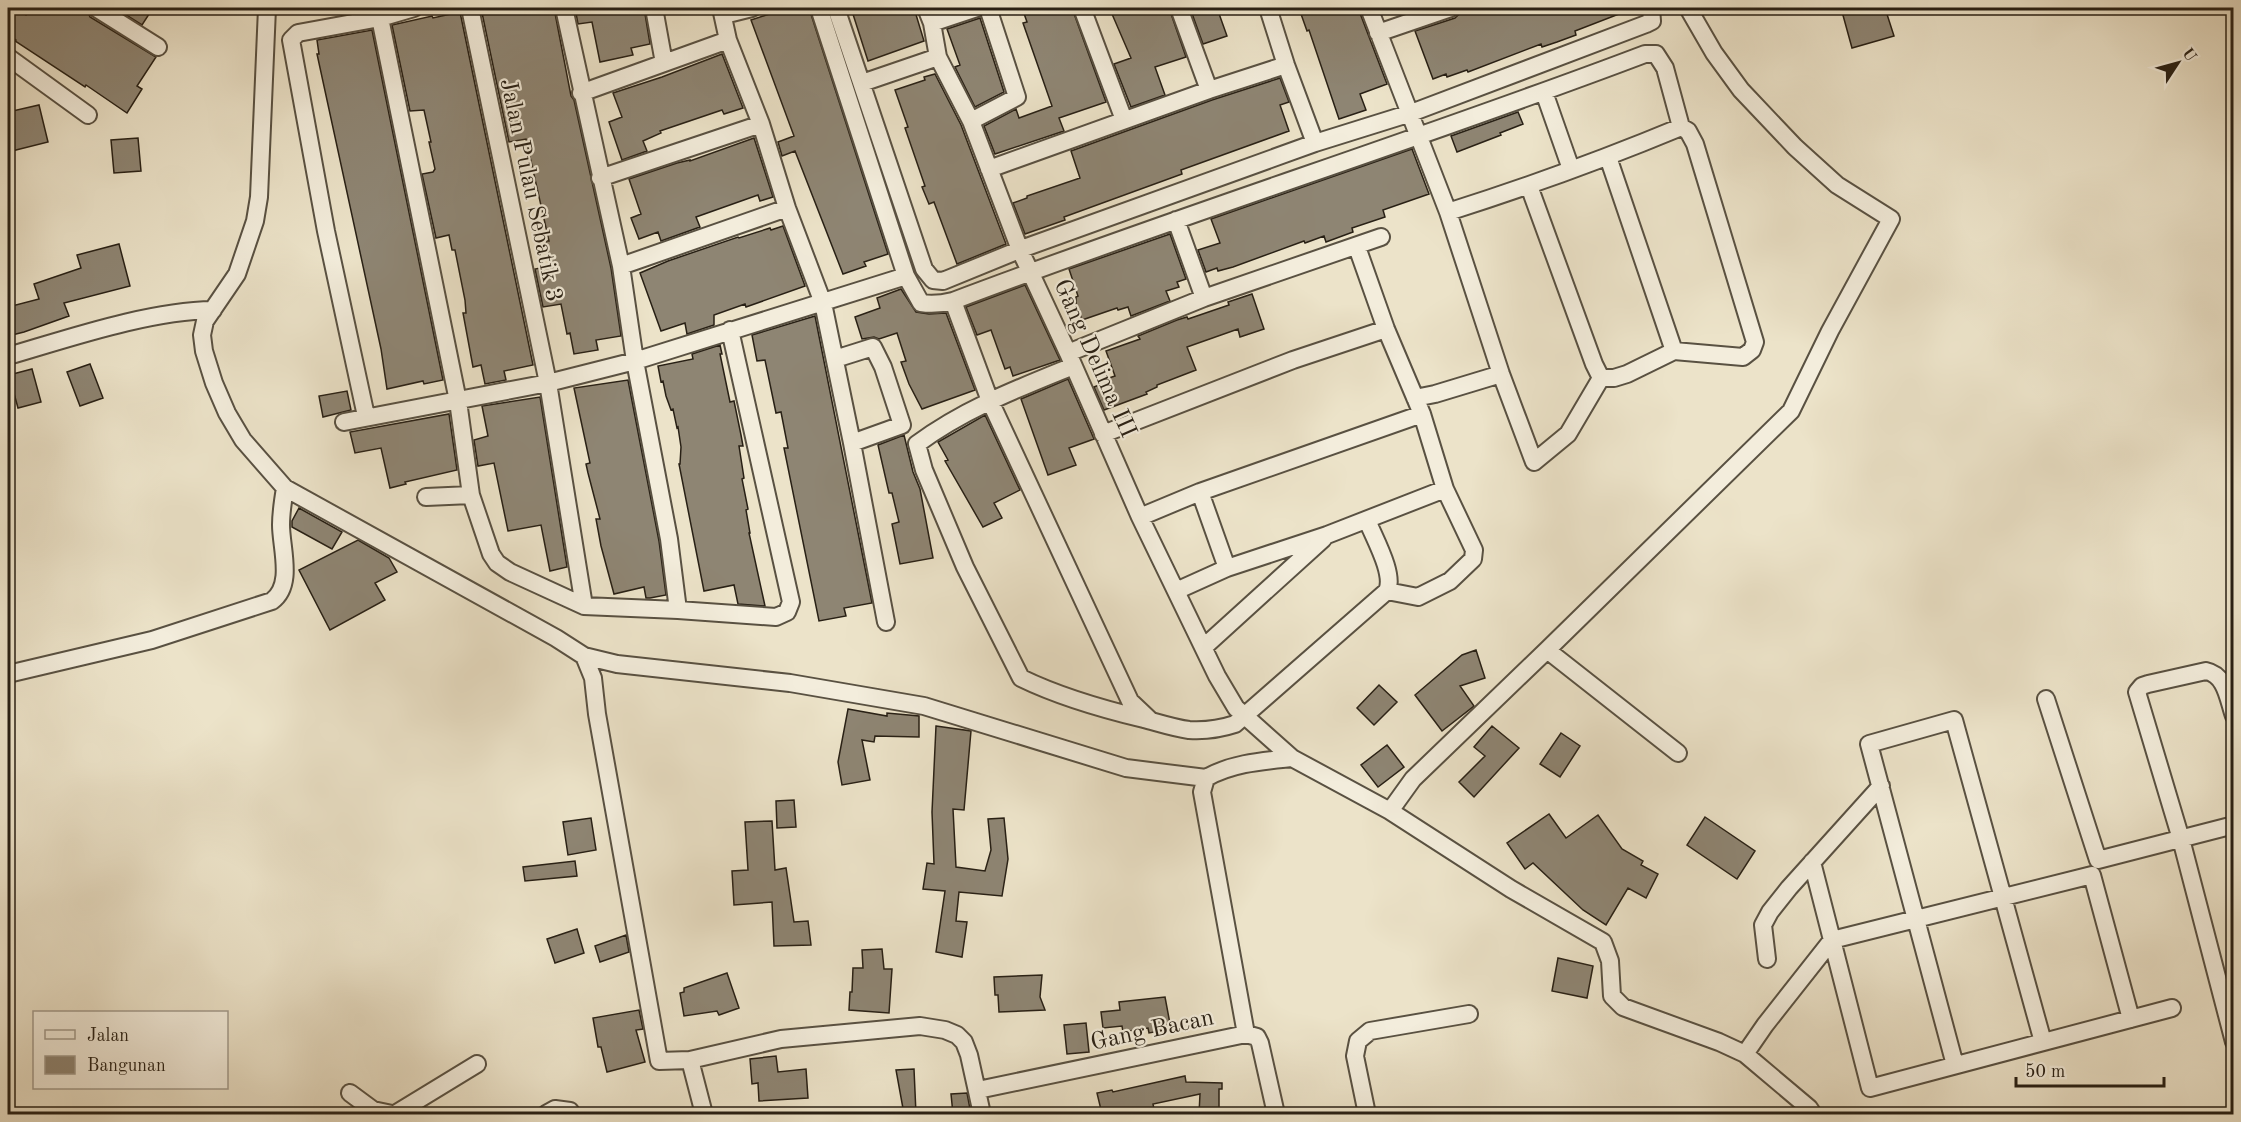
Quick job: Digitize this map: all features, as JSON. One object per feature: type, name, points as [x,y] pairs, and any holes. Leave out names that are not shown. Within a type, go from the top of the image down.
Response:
[{"type":"street","points":[[96,8],[158,46]]},
{"type":"street","points":[[267,8],[259,197],[255,221],[237,274],[205,321],[202,335],[204,351],[214,383],[227,413],[243,440],[285,488],[556,638],[584,656],[617,664],[790,683],[924,706],[1126,768],[1206,778],[1218,771],[1252,762],[1292,758]]},
{"type":"street","points":[[366,416],[326,231],[291,44],[293,37],[298,33],[380,18],[414,8]]},
{"type":"street","name":"Jalan Pulau Sebatik 3","points":[[470,8],[548,383],[584,606]]},
{"type":"street","points":[[564,8],[621,266],[635,361],[669,539],[678,610]]},
{"type":"street","points":[[654,8],[664,63]]},
{"type":"street","points":[[752,8],[722,11],[728,40],[761,124],[788,208],[823,303],[886,622]]},
{"type":"street","points":[[819,8],[906,276],[921,303],[939,305],[1544,92],[1645,54],[1656,54],[1665,68],[1681,127],[1688,131],[1695,144],[1755,342],[1752,350],[1743,357],[1674,351],[1627,374],[1614,378],[1601,378]]},
{"type":"street","points":[[836,8],[924,269],[933,280],[943,281],[1020,250],[1315,143],[1411,113],[1646,24],[1652,21],[1652,8]]},
{"type":"street","points":[[929,15],[977,8]]},
{"type":"street","points":[[971,121],[1017,97],[988,8]]},
{"type":"street","points":[[1082,8],[1124,120]]},
{"type":"street","points":[[1179,8],[1209,90]]},
{"type":"street","points":[[1268,8],[1286,66],[1315,143]]},
{"type":"street","points":[[1369,8],[1448,212],[1501,374],[1534,462],[1568,434],[1601,378]]},
{"type":"street","points":[[1378,33],[1451,8]]},
{"type":"street","points":[[1390,811],[1413,778],[1791,411],[1830,331],[1891,219],[1837,185],[1787,139],[1741,90],[1714,53],[1688,8]]},
{"type":"street","name":"Gang Delima III","points":[[929,15],[938,57],[971,121],[1020,250],[1032,271],[1140,518],[1236,708],[1292,758],[1390,811],[1511,889],[1603,942],[1610,961],[1612,996],[1623,1007],[1719,1041],[1745,1054],[1809,1108],[1813,1114]]},
{"type":"street","points":[[380,18],[458,401],[471,495],[485,540],[497,563],[510,572],[584,606],[776,617],[787,612],[791,602],[730,330]]},
{"type":"street","points":[[581,93],[728,40]]},
{"type":"street","points":[[8,57],[88,115]]},
{"type":"street","points":[[862,83],[938,57]]},
{"type":"street","points":[[990,169],[1209,90],[1286,66]]},
{"type":"street","points":[[1544,92],[1571,169]]},
{"type":"street","points":[[600,178],[761,124]]},
{"type":"street","points":[[1448,212],[1529,186],[1681,127]]},
{"type":"street","points":[[1608,157],[1674,351]]},
{"type":"street","points":[[1529,186],[1601,378]]},
{"type":"street","points":[[621,266],[788,208]]},
{"type":"street","points":[[1176,220],[1204,298]]},
{"type":"street","points":[[1368,520],[1389,573],[1388,591],[1235,724],[1221,729],[1189,729],[1105,709],[1039,687],[1020,678],[965,567],[924,470],[917,444],[941,426],[990,400],[1071,359],[1204,298],[1381,237]]},
{"type":"street","points":[[1357,247],[1386,329],[1418,406],[1445,489],[1474,550],[1473,559],[1450,581],[1418,597],[1388,591]]},
{"type":"street","points":[[344,422],[548,383],[635,361],[906,276]]},
{"type":"street","points":[[953,301],[990,400],[1130,701],[1151,721]]},
{"type":"street","points":[[8,356],[142,320],[190,310],[213,310]]},
{"type":"street","points":[[1103,434],[1293,360],[1386,329]]},
{"type":"street","points":[[835,359],[873,347],[881,360],[902,425],[852,442]]},
{"type":"street","points":[[1140,518],[1200,492],[1501,374]]},
{"type":"street","points":[[8,674],[152,640],[272,601],[283,589],[281,527],[285,488]]},
{"type":"street","points":[[1176,591],[1227,568],[1327,535],[1445,489]]},
{"type":"street","points":[[1200,492],[1227,568]]},
{"type":"street","points":[[426,497],[471,495]]},
{"type":"street","points":[[1204,647],[1327,535]]},
{"type":"street","points":[[1547,650],[1678,753]]},
{"type":"street","points":[[584,656],[593,678],[599,725],[659,1061],[690,1060],[781,1039],[920,1026],[945,1030],[957,1035],[964,1042],[978,1090],[982,1114]]},
{"type":"street","points":[[2234,716],[2221,679],[2215,673],[2206,671],[2148,684],[2142,686],[2137,692],[2181,839],[2234,1042]]},
{"type":"street","points":[[2046,699],[2098,860],[2234,825]]},
{"type":"street","points":[[1955,1065],[1869,744],[1954,720],[2043,1042]]},
{"type":"street","points":[[1206,778],[1202,792],[1246,1034]]},
{"type":"street","points":[[1767,959],[1763,925],[1770,912],[1881,786]]},
{"type":"street","points":[[1812,862],[1870,1088],[2172,1008]]},
{"type":"street","points":[[1745,1054],[1832,940],[2092,875],[2131,1019]]},
{"type":"street","points":[[1367,1114],[1355,1056],[1358,1041],[1370,1031],[1469,1014]]},
{"type":"street","name":"Gang Bacan","points":[[978,1090],[1246,1034],[1257,1037],[1260,1042],[1276,1114]]},
{"type":"street","points":[[690,1060],[704,1114]]},
{"type":"street","points":[[350,1093],[373,1110],[394,1114],[477,1064]]},
{"type":"street","points":[[546,1114],[555,1109],[570,1111],[572,1114]]},
{"type":"building","points":[[8,8],[15,8],[26,15],[31,8],[86,8],[90,17],[156,57],[137,86],[142,89],[127,113],[15,41],[8,34]]},
{"type":"building","points":[[115,8],[153,8],[142,25]]},
{"type":"building","points":[[481,8],[554,8],[571,96],[574,100],[611,268],[621,336],[596,340],[598,350],[574,354],[561,304],[543,307],[535,269],[551,266],[546,241],[549,241],[526,139],[509,142]]},
{"type":"building","points":[[575,8],[644,8],[650,44],[631,48],[633,55],[600,62],[592,22],[578,24]]},
{"type":"building","points":[[797,8],[809,8],[888,254],[864,262],[866,266],[843,274],[795,151],[782,156],[778,142],[794,136],[751,20]]},
{"type":"building","points":[[851,8],[914,8],[924,41],[868,61]]},
{"type":"building","points":[[1022,8],[1072,8],[1106,102],[1059,118],[1064,131],[995,154],[984,126],[1016,109],[1019,118],[1052,106],[1023,23],[1027,22]]},
{"type":"building","points":[[1130,8],[1169,8],[1186,57],[1155,67],[1165,95],[1131,107],[1114,64],[1131,58],[1112,14]]},
{"type":"building","points":[[1190,8],[1217,8],[1227,36],[1203,44]]},
{"type":"building","points":[[1308,8],[1358,8],[1387,84],[1360,94],[1366,110],[1339,119],[1309,30],[1307,31],[1301,14],[1309,12]]},
{"type":"building","points":[[1461,8],[1632,9],[1575,31],[1576,35],[1557,42],[1542,47],[1541,44],[1468,72],[1467,70],[1447,77],[1446,74],[1433,79],[1415,31],[1455,18]]},
{"type":"building","points":[[1841,8],[1885,8],[1894,36],[1852,48]]},
{"type":"building","points":[[460,12],[533,365],[504,371],[506,380],[485,384],[481,365],[473,367],[463,313],[466,313],[465,300],[455,250],[452,250],[449,235],[436,238],[422,174],[433,172],[435,169],[429,142],[431,142],[424,110],[410,111],[392,25]]},
{"type":"building","points":[[980,18],[1004,92],[975,107],[955,67],[960,65],[947,29]]},
{"type":"building","points":[[372,30],[443,380],[424,384],[423,381],[387,389],[381,349],[317,54],[319,54],[317,40]]},
{"type":"building","points":[[722,54],[743,108],[724,114],[722,110],[660,131],[661,133],[643,141],[647,151],[622,160],[609,122],[622,117],[613,93]]},
{"type":"building","points":[[935,74],[961,125],[1006,244],[957,264],[934,202],[929,204],[922,187],[925,186],[895,90],[925,80],[924,77]]},
{"type":"building","points":[[1280,78],[1289,102],[1280,105],[1289,131],[1181,170],[1182,174],[1064,217],[1065,220],[1025,234],[1013,203],[1080,178],[1071,151]]},
{"type":"building","points":[[39,105],[48,142],[8,152],[8,112]]},
{"type":"building","points":[[1518,112],[1523,124],[1457,152],[1451,136]]},
{"type":"building","points":[[138,138],[141,171],[114,173],[111,140]]},
{"type":"building","points":[[754,138],[773,197],[760,201],[758,195],[696,217],[700,227],[661,241],[658,232],[639,239],[631,218],[641,214],[629,179],[690,161]]},
{"type":"building","points":[[1412,149],[1429,194],[1383,210],[1385,217],[1352,228],[1353,232],[1326,242],[1324,236],[1305,243],[1304,241],[1233,267],[1218,271],[1217,268],[1206,272],[1198,250],[1220,243],[1211,219]]},
{"type":"building","points":[[783,226],[805,286],[746,307],[745,304],[714,315],[714,325],[687,334],[685,323],[661,331],[640,273],[738,237]]},
{"type":"building","points":[[1170,234],[1186,279],[1177,282],[1179,287],[1166,291],[1170,301],[1131,316],[1128,307],[1118,310],[1117,308],[1082,320],[1076,304],[1078,296],[1069,269]]},
{"type":"building","points":[[119,244],[130,286],[64,303],[69,316],[8,336],[8,307],[39,299],[34,284],[81,268],[77,255]]},
{"type":"building","points":[[1025,285],[1060,360],[1013,376],[1010,367],[1005,369],[991,330],[977,335],[966,307]]},
{"type":"building","points":[[901,289],[916,312],[946,313],[975,390],[922,409],[901,362],[906,361],[897,333],[879,339],[874,337],[862,339],[855,317],[880,308],[877,298]]},
{"type":"building","points":[[1252,294],[1264,329],[1240,337],[1238,329],[1187,347],[1196,370],[1157,385],[1146,392],[1147,394],[1104,410],[1094,387],[1110,381],[1109,378],[1115,376],[1106,351],[1140,339],[1138,336],[1177,320],[1187,317],[1188,319],[1229,305],[1228,302]]},
{"type":"building","points":[[815,316],[872,603],[844,608],[846,616],[819,621],[784,448],[788,448],[781,412],[776,413],[765,360],[757,361],[752,335]]},
{"type":"building","points":[[720,345],[730,402],[734,401],[743,446],[739,446],[749,533],[765,606],[738,604],[734,585],[704,591],[679,464],[681,447],[678,427],[663,381],[661,382],[658,366],[693,359],[692,354]]},
{"type":"building","points":[[90,364],[103,398],[80,406],[67,372]]},
{"type":"building","points":[[32,369],[41,402],[18,408],[9,375]]},
{"type":"building","points":[[1068,379],[1094,439],[1069,448],[1076,465],[1048,475],[1021,399]]},
{"type":"building","points":[[628,380],[659,541],[666,595],[650,598],[646,598],[644,587],[614,594],[601,546],[596,519],[600,519],[586,464],[590,463],[574,388]]},
{"type":"building","points":[[347,391],[351,410],[323,417],[319,396]]},
{"type":"building","points":[[540,397],[567,567],[550,571],[541,525],[508,531],[494,463],[478,466],[474,440],[488,436],[482,406]]},
{"type":"building","points":[[449,414],[457,470],[405,482],[406,484],[390,488],[381,448],[355,453],[350,432]]},
{"type":"building","points":[[985,415],[1020,490],[994,503],[1002,518],[983,527],[945,461],[948,460],[938,442]]},
{"type":"building","points":[[904,435],[913,472],[920,489],[933,558],[900,564],[892,524],[899,522],[892,493],[889,493],[878,445]]},
{"type":"building","points":[[299,508],[342,532],[332,549],[292,527],[292,521]]},
{"type":"building","points":[[358,540],[389,558],[397,572],[375,583],[385,600],[330,630],[299,570]]},
{"type":"building","points":[[1476,650],[1485,678],[1460,686],[1474,706],[1442,731],[1415,695],[1462,655]]},
{"type":"building","points":[[1379,685],[1397,702],[1374,725],[1357,708]]},
{"type":"building","points":[[848,709],[887,716],[887,713],[919,716],[919,737],[875,736],[874,742],[862,740],[870,780],[842,785],[838,762]]},
{"type":"building","points":[[936,726],[971,731],[964,810],[953,809],[956,867],[985,871],[991,850],[988,819],[1004,818],[1008,859],[1002,896],[959,892],[956,921],[967,922],[962,957],[936,952],[945,891],[923,889],[927,863],[934,864],[932,812]]},
{"type":"building","points":[[1492,726],[1519,748],[1474,797],[1459,782],[1485,756],[1474,747]]},
{"type":"building","points":[[1561,733],[1580,746],[1560,777],[1540,764]]},
{"type":"building","points":[[1387,745],[1404,767],[1378,787],[1361,765]]},
{"type":"building","points":[[794,800],[796,827],[777,828],[776,801]]},
{"type":"building","points":[[1549,814],[1566,838],[1598,815],[1622,849],[1643,861],[1641,865],[1658,874],[1646,898],[1628,888],[1606,925],[1583,910],[1533,863],[1525,869],[1507,843]]},
{"type":"building","points":[[1705,817],[1755,851],[1737,879],[1687,845]]},
{"type":"building","points":[[591,818],[596,850],[568,855],[563,822]]},
{"type":"building","points":[[772,821],[775,870],[786,868],[794,922],[808,921],[811,945],[774,946],[772,902],[734,905],[732,871],[748,870],[745,822]]},
{"type":"building","points":[[575,861],[577,876],[525,881],[523,867]]},
{"type":"building","points":[[577,929],[584,953],[555,963],[547,939]]},
{"type":"building","points":[[626,935],[629,952],[600,962],[595,946]]},
{"type":"building","points":[[882,949],[884,969],[892,969],[889,1013],[849,1010],[853,968],[863,968],[862,950]]},
{"type":"building","points":[[1558,958],[1593,966],[1587,998],[1552,991]]},
{"type":"building","points":[[727,973],[739,1008],[719,1015],[717,1011],[684,1016],[680,993],[684,992],[684,988]]},
{"type":"building","points":[[1042,975],[1040,997],[1045,1010],[999,1012],[994,977]]},
{"type":"building","points":[[1165,997],[1171,1029],[1149,1033],[1148,1028],[1123,1032],[1122,1026],[1103,1028],[1101,1012],[1120,1010],[1119,1002]]},
{"type":"building","points":[[639,1010],[643,1029],[636,1030],[645,1062],[607,1072],[601,1047],[598,1047],[593,1018]]},
{"type":"building","points":[[1086,1023],[1089,1052],[1067,1054],[1064,1025]]},
{"type":"building","points":[[776,1056],[778,1072],[806,1069],[808,1098],[759,1101],[758,1083],[752,1084],[750,1059]]},
{"type":"building","points":[[914,1069],[916,1114],[904,1114],[896,1070]]},
{"type":"building","points":[[1185,1076],[1186,1082],[1222,1083],[1222,1089],[1219,1089],[1219,1114],[1199,1114],[1200,1094],[1153,1104],[1155,1114],[1102,1114],[1097,1093],[1112,1090],[1113,1092]]},
{"type":"building","points":[[967,1093],[971,1114],[953,1114],[951,1094]]}]
